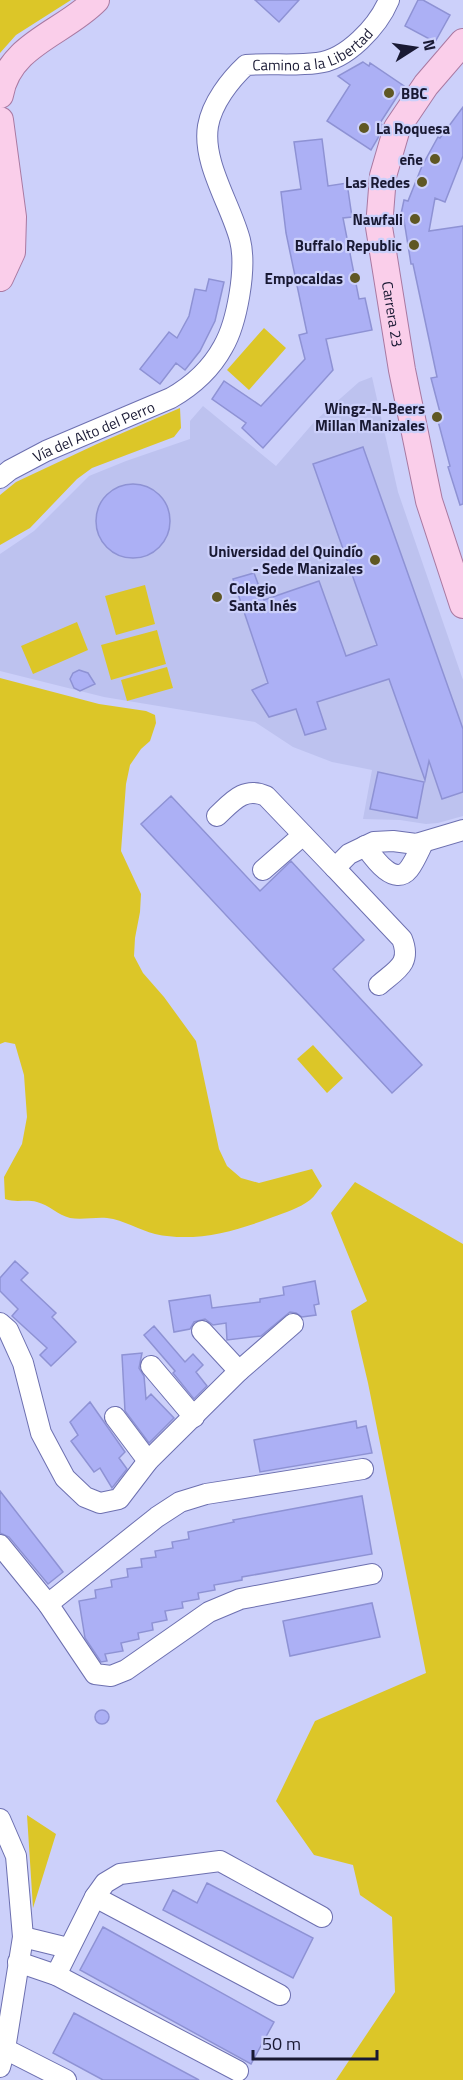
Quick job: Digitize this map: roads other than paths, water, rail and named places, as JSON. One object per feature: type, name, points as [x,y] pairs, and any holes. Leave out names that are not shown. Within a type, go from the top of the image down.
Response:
[{"type":"main road","points":[[0,53],[16,35],[71,0]]},
{"type":"main road","points":[[0,94],[2,82],[12,64],[28,48],[78,18],[96,0]]},
{"type":"main road","name":"Carrera 23","points":[[463,42],[426,85],[397,128],[383,176],[379,227],[402,370],[429,501],[463,605]]},
{"type":"main road","points":[[0,120],[13,217],[12,252],[0,278]]},
{"type":"street","name":"Camino a la Libertad","points":[[190,387],[224,347],[237,308],[242,270],[240,241],[208,151],[208,125],[217,102],[234,76],[246,65],[319,63],[340,56],[366,34],[383,14],[389,0]]},
{"type":"street","name":"Vía del Alto del Perro","points":[[0,478],[10,470],[46,451],[171,398],[190,387]]},
{"type":"street","points":[[217,816],[240,795],[250,792],[266,796],[402,939],[406,953],[404,964],[379,985]]},
{"type":"street","points":[[335,868],[349,854],[383,840],[416,844],[463,830]]},
{"type":"street","points":[[263,870],[303,835]]},
{"type":"street","points":[[365,846],[385,870],[403,874],[409,869],[423,843]]},
{"type":"street","points":[[0,1323],[8,1330],[23,1363],[41,1433],[65,1478],[86,1497],[100,1503],[118,1499],[148,1461],[238,1371],[293,1324]]},
{"type":"street","points":[[202,1331],[238,1371]]},
{"type":"street","points":[[151,1366],[194,1417]]},
{"type":"street","points":[[115,1417],[148,1461]]},
{"type":"street","points":[[48,1604],[158,1517],[180,1503],[206,1494],[363,1469]]},
{"type":"street","points":[[0,1545],[48,1604],[95,1674],[111,1676],[126,1670],[209,1612],[240,1599],[372,1574]]},
{"type":"street","points":[[0,1819],[16,1856],[22,1937],[2,2058],[66,2080]]},
{"type":"street","points":[[56,1975],[68,1948],[105,1882],[120,1874],[220,1861],[322,1917]]},
{"type":"street","points":[[96,1897],[280,1995]]},
{"type":"street","points":[[22,1937],[68,1948]]},
{"type":"street","points":[[18,1962],[56,1975],[238,2071]]},
{"type":"place","name":"BBC","points":[[389,93]]},
{"type":"place","name":"La Roquesa","points":[[364,128]]},
{"type":"place","name":"eñe","points":[[435,159]]},
{"type":"place","name":"Las Redes","points":[[422,182]]},
{"type":"place","name":"Nawfali","points":[[415,219]]},
{"type":"place","name":"Buffalo Republic","points":[[414,245]]},
{"type":"place","name":"Empocaldas","points":[[355,278]]},
{"type":"place","name":"Wingz-N-Beers Millan Manizales","points":[[437,417]]},
{"type":"place","name":"Universidad del Quindío - Sede Manizales","points":[[375,560]]},
{"type":"place","name":"Colegio Santa Inés","points":[[217,597]]}]
